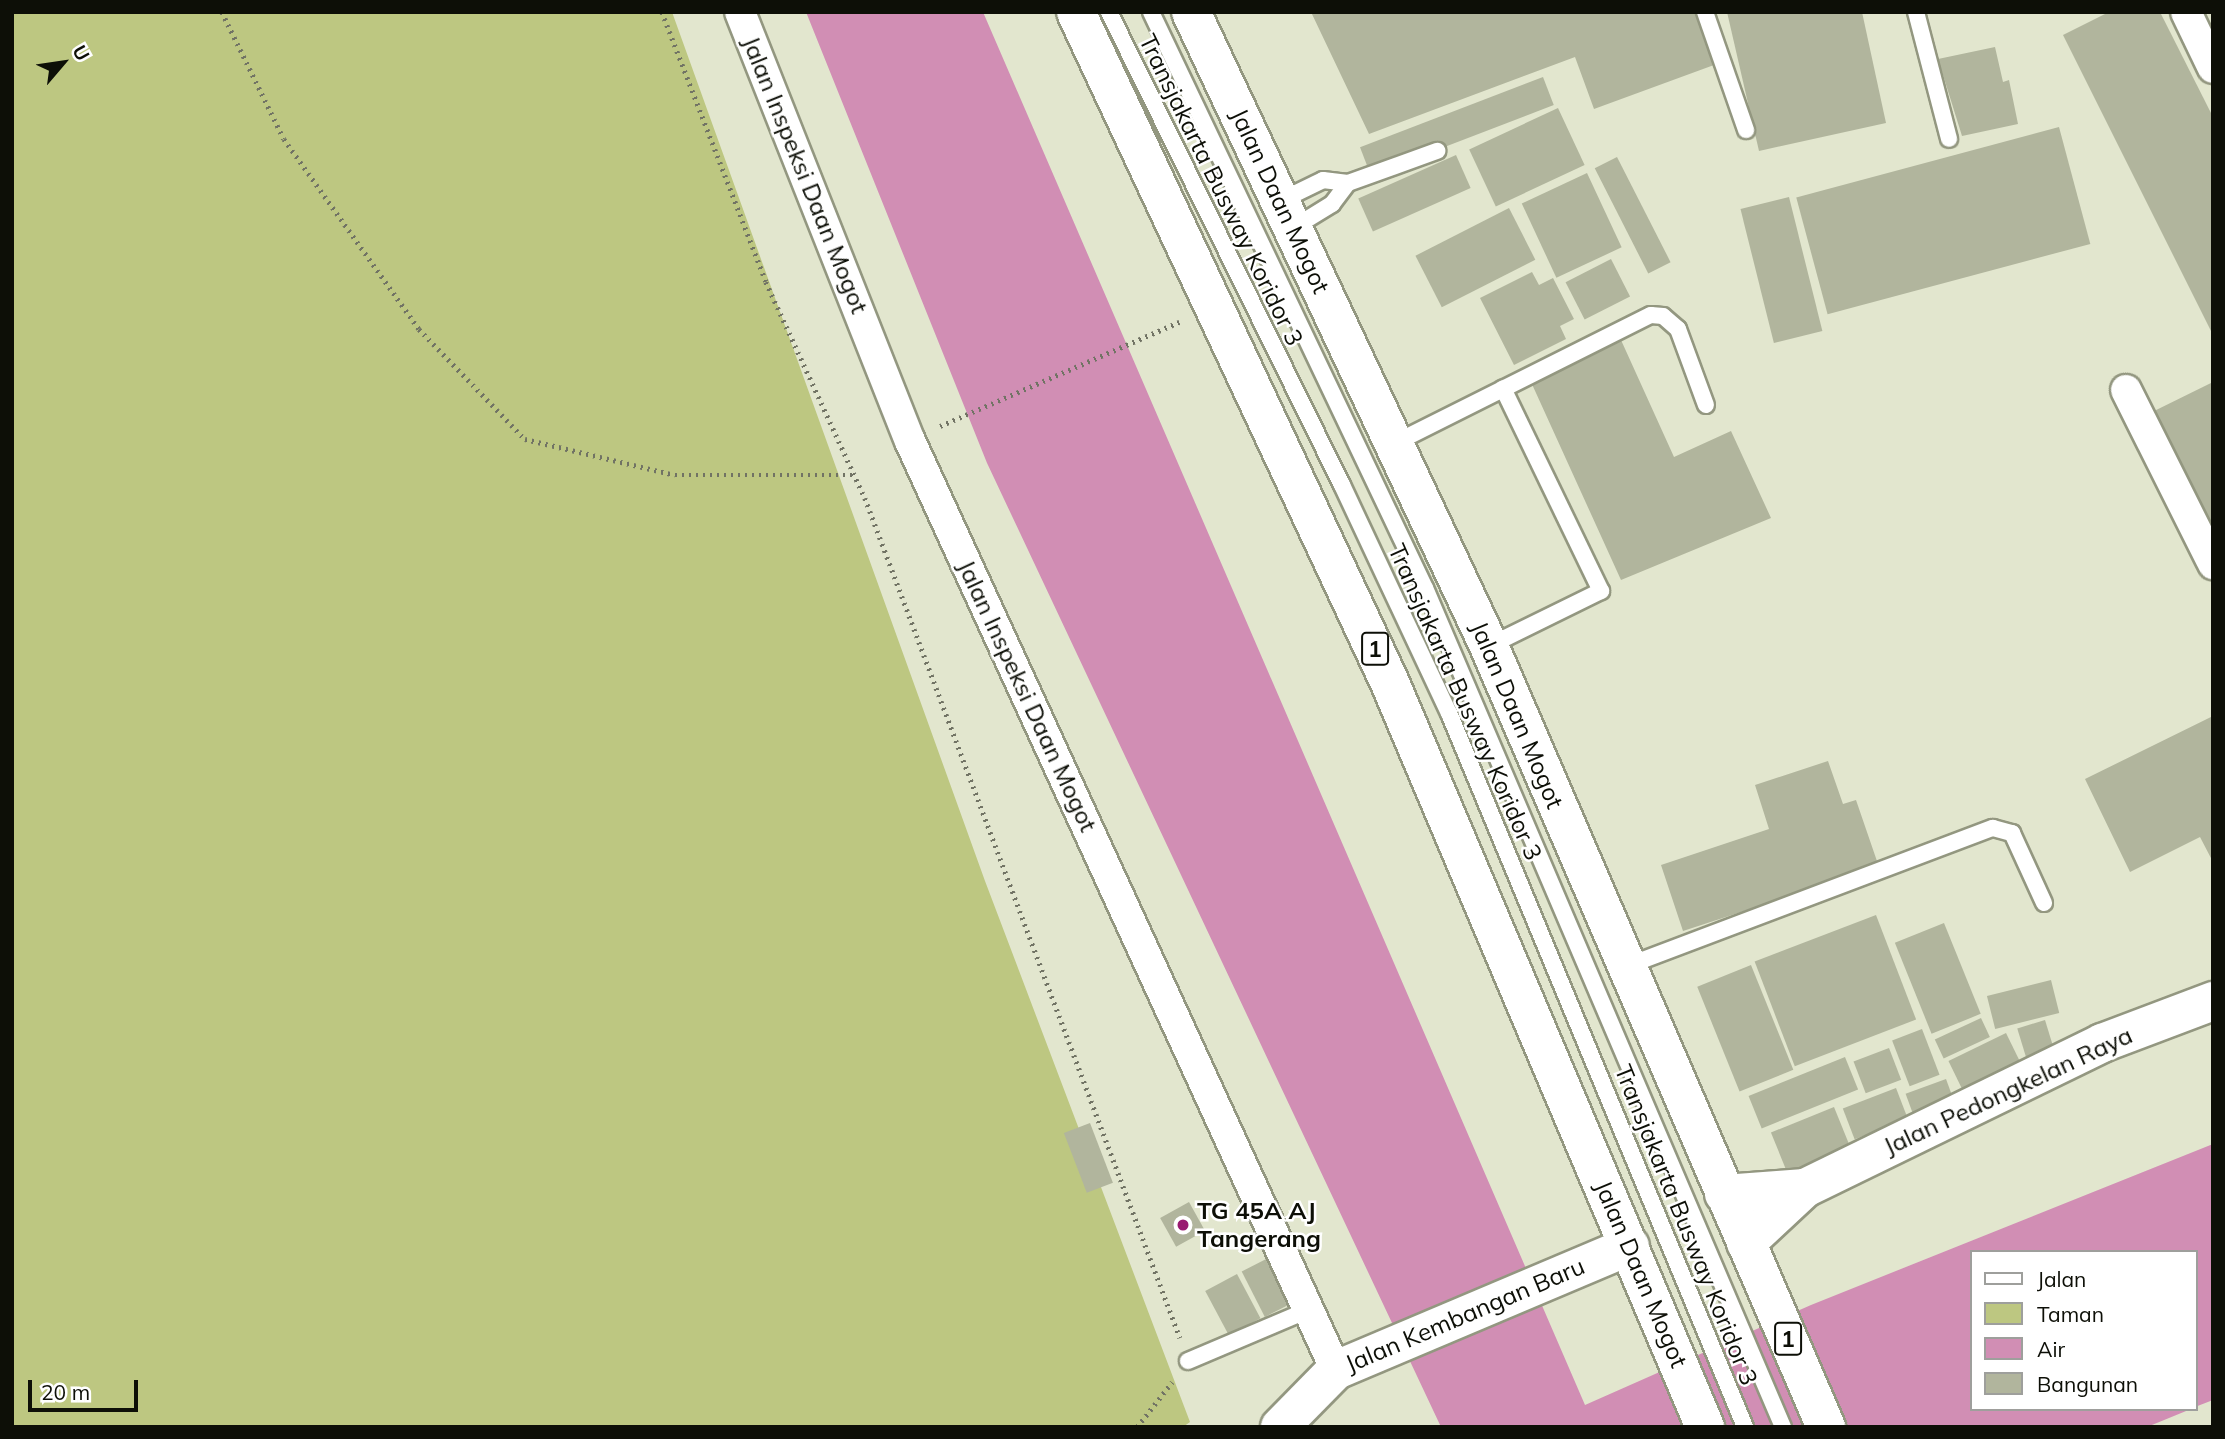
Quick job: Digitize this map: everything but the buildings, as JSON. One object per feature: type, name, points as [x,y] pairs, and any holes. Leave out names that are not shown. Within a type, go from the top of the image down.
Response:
[{"type":"main road","name":"Jalan Daan Mogot","points":[[1076,12],[1390,683],[1705,1427]]},
{"type":"main road","name":"Jalan Daan Mogot","points":[[1191,12],[1489,646],[1624,967],[1826,1427]]},
{"type":"main road","name":"Jalan Pedongkelan Raya","points":[[1748,1247],[1805,1188],[2102,1043],[2213,1002]]},
{"type":"main road","name":"Jalan Pedongkelan Raya","points":[[1724,1194],[1805,1188]]},
{"type":"main road","name":"Jalan Kembangan Baru","points":[[1280,1427],[1336,1370],[1374,1351],[1630,1246]]},
{"type":"street","name":"Jalan Inspeksi Daan Mogot","points":[[740,12],[910,441],[1336,1370]]},
{"type":"street","points":[[2186,12],[2213,68]]},
{"type":"street","points":[[2126,390],[2213,564]]},
{"type":"lane","name":"Transjakarta Busway Koridor 3","points":[[1109,12],[1342,485],[1449,713],[1745,1427]]},
{"type":"lane","name":"Transjakarta Busway Koridor 3","points":[[1151,12],[1425,588],[1783,1427]]},
{"type":"lane","points":[[1705,12],[1746,130]]},
{"type":"lane","points":[[1916,12],[1949,139]]},
{"type":"lane","points":[[1287,214],[1322,180],[1348,183],[1437,151]]},
{"type":"lane","points":[[1287,214],[1332,204],[1348,183]]},
{"type":"lane","points":[[1395,443],[1651,316],[1663,316],[1678,329],[1706,405]]},
{"type":"lane","points":[[1489,646],[1601,591],[1503,388]]},
{"type":"lane","points":[[1624,967],[1993,828],[2012,833],[2044,903]]},
{"type":"lane","points":[[1188,1361],[1308,1310]]},
{"type":"path","points":[[222,12],[292,150],[419,329],[525,439],[675,475],[855,475]]},
{"type":"path","points":[[662,12],[766,282],[855,475],[1188,1361],[1137,1427]]},
{"type":"path","points":[[936,428],[1164,328]]},
{"type":"green space","points":[[12,12],[672,12],[985,881],[1190,1422],[1183,1427],[12,1427]]},
{"type":"water","points":[[806,12],[983,12],[1585,1405],[1811,1305],[2213,1144],[2213,1400],[2197,1406],[2197,1250],[1969,1250],[1969,1411],[2186,1411],[2147,1427],[1441,1427],[987,463]]},
{"type":"place","name":"TG 45A AJ Tangerang","points":[[1183,1225]]}]
